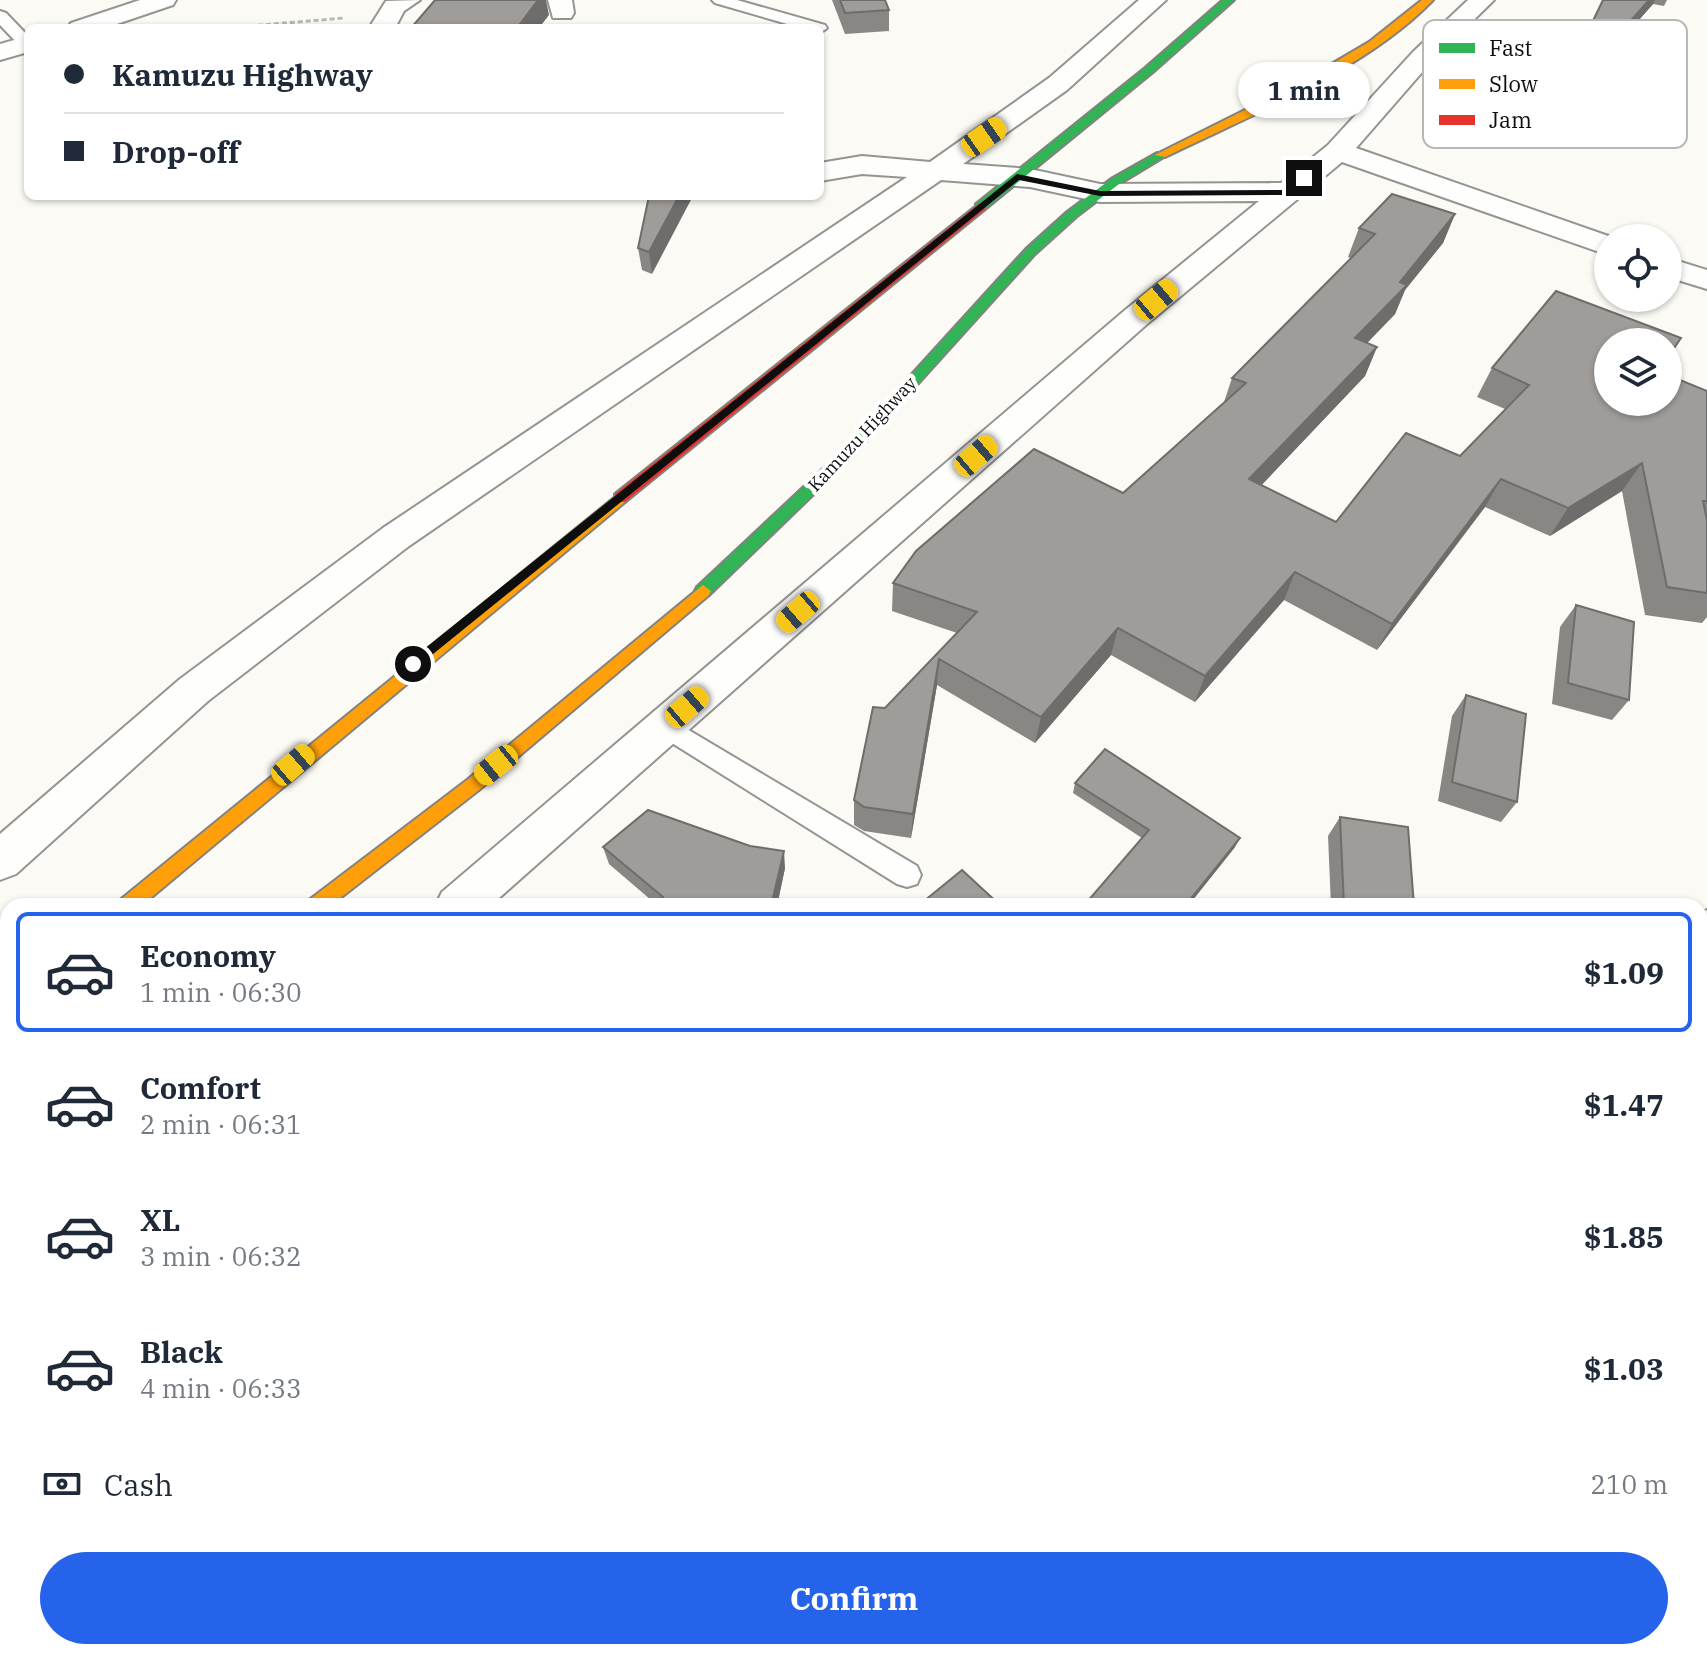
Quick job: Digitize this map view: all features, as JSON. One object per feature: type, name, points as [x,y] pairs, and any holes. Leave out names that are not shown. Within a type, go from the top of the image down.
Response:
[{"type":"highway","points":[[137,898],[561,542],[1149,70],[1229,0]]},
{"type":"highway","name":"Kamuzu Highway","points":[[326,898],[473,785],[682,611],[844,457],[1047,234],[1137,167],[1305,84],[1373,44],[1428,0]]},
{"type":"street","points":[[93,24],[164,0]]},
{"type":"street","points":[[0,861],[194,690],[396,537],[1058,84],[1154,0]]},
{"type":"street","points":[[1461,20],[1482,0]]},
{"type":"street","points":[[385,24],[401,3]]},
{"type":"street","points":[[0,52],[24,45]]},
{"type":"street","points":[[467,898],[1135,318],[1338,151],[1423,56]]},
{"type":"street","points":[[1338,151],[1594,241]]},
{"type":"street","points":[[824,171],[862,165],[1017,177],[1100,193],[1288,192]]},
{"type":"street","points":[[1682,272],[1707,280]]},
{"type":"lane","points":[[720,0],[806,24]]},
{"type":"lane","points":[[0,16],[24,41]]},
{"type":"lane","points":[[665,726],[907,875]]},
{"type":"path","points":[[269,24],[378,14],[401,3]]},
{"type":"building","points":[[435,0],[538,0],[520,24],[414,24]]},
{"type":"building","points":[[840,0],[885,0],[889,10],[845,13]]},
{"type":"building","points":[[1603,0],[1649,0],[1631,20],[1593,20]]},
{"type":"building","points":[[1392,194],[1455,214],[1400,282],[1407,285],[1355,338],[1377,347],[1249,479],[1336,522],[1406,433],[1460,456],[1529,385],[1492,368],[1556,291],[1594,305],[1594,312],[1612,312],[1654,328],[1594,328],[1594,416],[1682,416],[1682,381],[1707,391],[1707,501],[1703,501],[1707,520],[1707,593],[1667,587],[1642,463],[1568,508],[1501,479],[1392,624],[1295,572],[1205,676],[1118,628],[1041,717],[939,659],[913,814],[864,807],[854,800],[873,707],[885,708],[977,612],[893,583],[916,551],[1034,449],[1123,493],[1246,383],[1232,378],[1375,234],[1359,228]]},
{"type":"building","points":[[648,200],[677,200],[649,252],[638,248]]},
{"type":"building","points":[[1576,605],[1634,622],[1629,700],[1568,683]]},
{"type":"building","points":[[1466,695],[1526,714],[1517,802],[1452,782]]},
{"type":"building","points":[[1105,749],[1240,838],[1191,898],[1090,898],[1149,830],[1075,783]]},
{"type":"building","points":[[648,810],[750,846],[784,851],[773,898],[663,898],[603,847]]},
{"type":"building","points":[[1340,817],[1408,827],[1413,898],[1344,898]]},
{"type":"building","points":[[962,870],[992,898],[928,898]]},
{"type":"traffic: fast","points":[[980,207],[1149,70],[1229,0]]},
{"type":"traffic: fast","points":[[703,591],[845,456],[1031,251],[1072,214],[1115,182],[1161,155]]},
{"type":"traffic: slow","points":[[1161,155],[1305,84],[1373,44],[1428,0]]},
{"type":"traffic: slow","points":[[137,898],[620,498]]},
{"type":"traffic: slow","points":[[326,898],[473,785],[703,591]]},
{"type":"traffic: jam","points":[[620,498],[980,207]]},
{"type":"route","points":[[413,664],[1017,177],[1100,193],[1288,192],[1304,178]]}]
